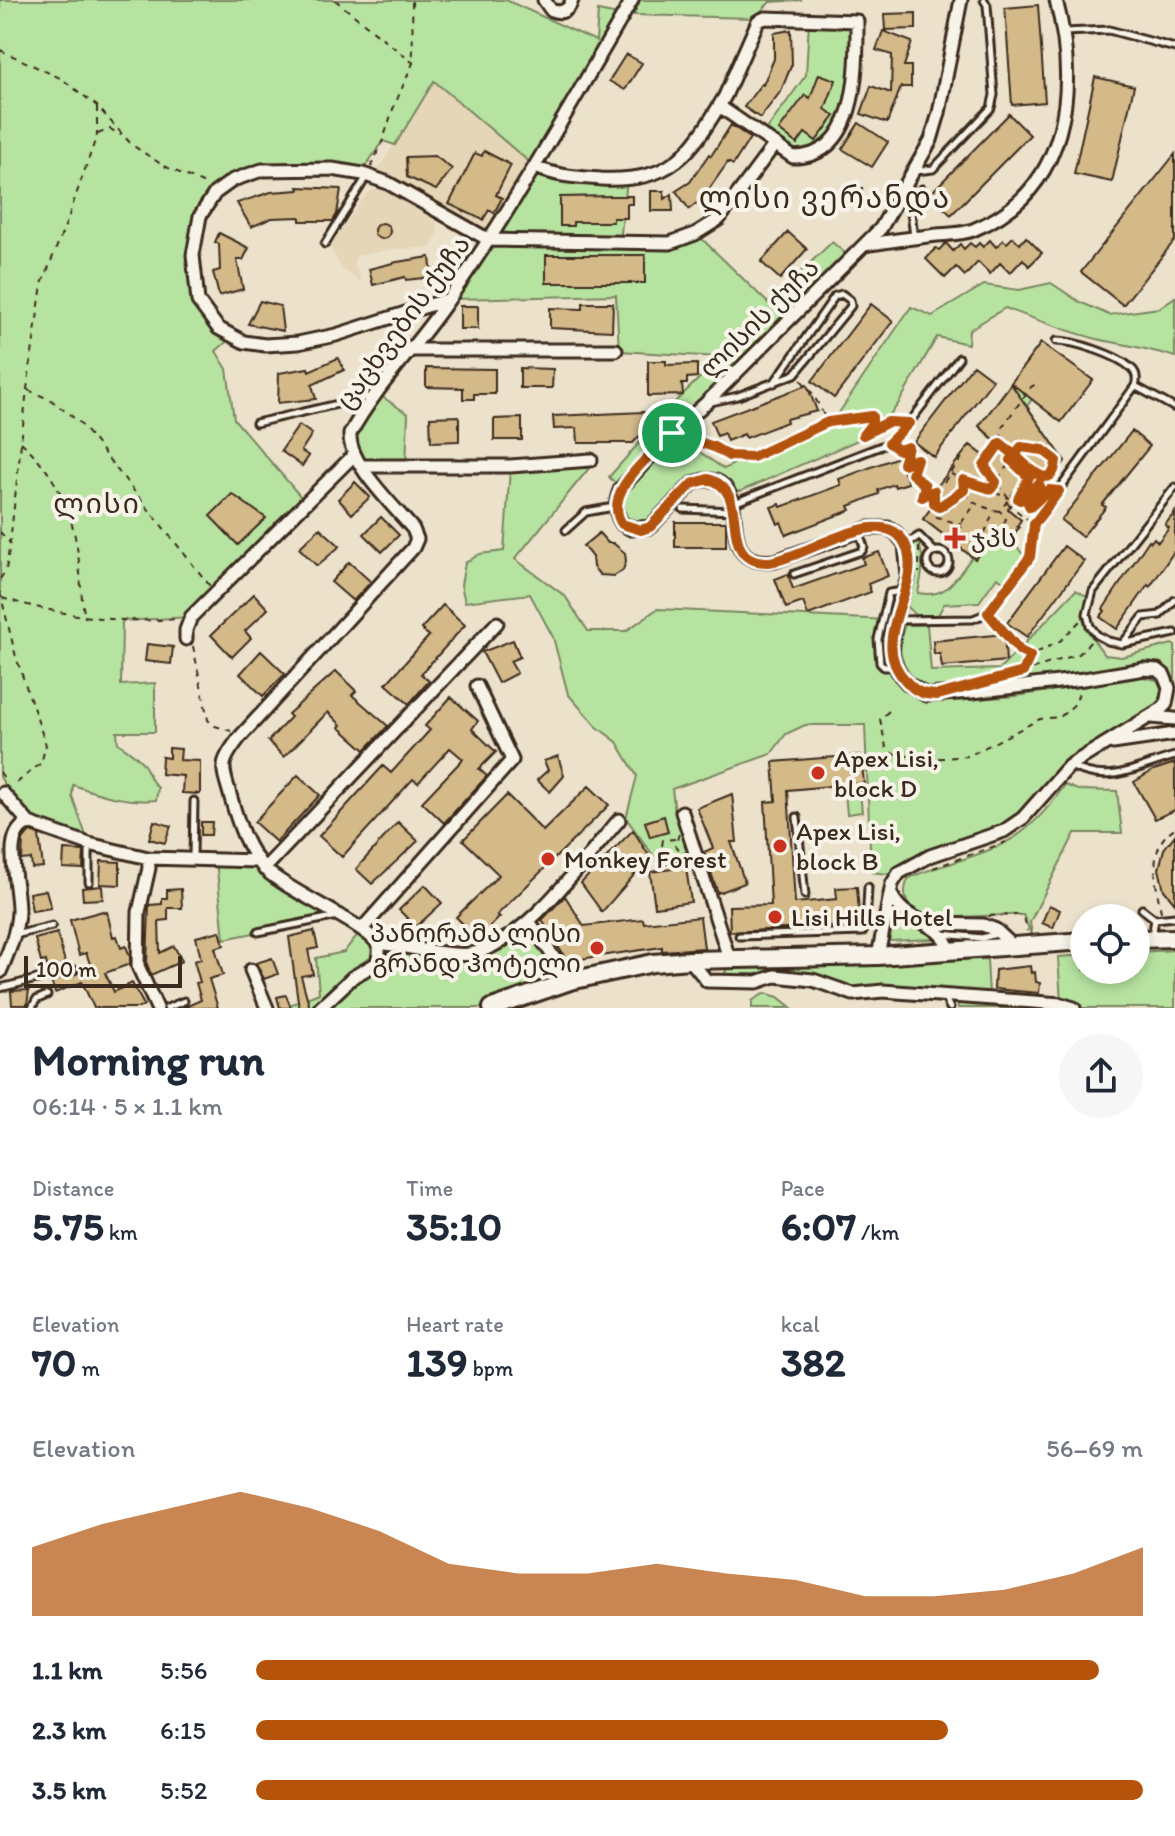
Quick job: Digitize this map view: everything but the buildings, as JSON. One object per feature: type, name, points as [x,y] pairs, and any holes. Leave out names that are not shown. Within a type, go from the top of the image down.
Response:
[{"type":"main road","points":[[1150,939],[1175,938]]},
{"type":"main road","points":[[492,1008],[570,981],[653,963],[729,958],[878,956],[945,942],[1005,939],[1030,943],[1070,942]]},
{"type":"street","points":[[544,0],[551,10],[560,12],[568,8],[572,0]]},
{"type":"street","name":"ცაცხვების ქუჩა","points":[[354,455],[350,449],[350,434],[489,240],[632,0]]},
{"type":"street","name":"ლისის ქუჩა","points":[[616,507],[621,488],[672,433],[881,228],[931,140],[961,0]]},
{"type":"street","points":[[863,245],[971,231],[1019,203],[1044,172],[1060,137],[1066,95],[1064,32],[1056,0]]},
{"type":"street","points":[[535,167],[558,176],[627,180],[663,171],[682,157],[719,106],[758,21],[765,18],[857,21],[856,82],[847,114],[831,142],[819,153],[793,157],[719,106]]},
{"type":"street","points":[[450,298],[336,335],[298,343],[265,345],[244,342],[218,328],[198,301],[193,255],[200,216],[215,193],[233,180],[262,170],[332,169],[368,175],[388,183],[489,240],[670,243],[695,234],[719,219],[775,144]]},
{"type":"street","points":[[412,350],[616,350]]},
{"type":"street","points":[[190,643],[186,630],[191,617],[354,455],[413,529],[417,539],[413,548],[249,727],[223,761],[223,771],[237,817],[250,849],[261,865],[278,881],[362,929],[378,943],[467,955],[498,946],[529,921],[619,820]]},
{"type":"street","points":[[361,466],[495,466],[591,460]]},
{"type":"street","points":[[616,507],[622,524],[641,530],[650,527],[692,484],[708,479],[726,488],[734,507],[735,536],[740,547],[747,556],[766,562],[858,531],[888,528],[909,542],[908,577],[891,645],[895,667],[907,683],[926,695],[1084,679],[1144,669],[1158,670],[1167,681],[1169,696],[1166,704],[1151,717],[1069,766],[1023,818],[1004,831],[910,865],[899,873],[892,884],[878,956]]},
{"type":"street","points":[[261,865],[497,623]]},
{"type":"street","points":[[362,929],[512,760],[477,686]]},
{"type":"street","points":[[1151,717],[1175,719]]},
{"type":"street","points":[[1105,745],[1173,732]]},
{"type":"street","points":[[4,791],[29,823]]},
{"type":"street","points":[[682,812],[729,958]]},
{"type":"street","points":[[0,972],[15,935],[18,912],[16,884],[8,851],[9,835],[19,825],[29,823],[89,844],[148,858],[261,865]]},
{"type":"street","points":[[148,858],[149,868],[139,912],[138,966],[157,1008]]},
{"type":"street","points":[[892,896],[897,906],[945,942]]},
{"type":"street","points":[[914,918],[931,924],[983,925],[1005,939]]},
{"type":"street","points":[[529,921],[570,981]]},
{"type":"street","points":[[320,1008],[353,977],[377,963],[378,943]]},
{"type":"street","points":[[690,960],[707,981],[757,982],[775,976],[813,980],[853,994],[883,991],[1061,1004],[1074,1008]]},
{"type":"street","points":[[251,970],[267,1008]]},
{"type":"lane","points":[[914,171],[933,169],[991,108],[994,95],[987,5],[984,0]]},
{"type":"lane","points":[[1064,32],[1109,30],[1175,48]]},
{"type":"lane","points":[[325,244],[368,175]]},
{"type":"lane","points":[[914,238],[910,203],[922,189]]},
{"type":"lane","points":[[706,403],[738,396],[774,383],[795,374],[851,306],[850,300],[842,294],[835,296],[774,383]]},
{"type":"lane","points":[[895,620],[973,619],[988,613],[1030,557],[1034,524],[1135,386],[1136,377],[1132,368],[1079,343],[1056,341]]},
{"type":"lane","points":[[683,509],[734,507],[889,443],[909,423],[959,358]]},
{"type":"lane","points":[[1135,386],[1175,408]]},
{"type":"lane","points":[[256,423],[378,394]]},
{"type":"lane","points":[[1175,487],[1093,591],[1087,614],[1090,626],[1097,635],[1108,641],[1122,644],[1175,633]]},
{"type":"lane","points":[[566,530],[586,512],[616,507]]},
{"type":"lane","points":[[794,574],[862,551],[864,547],[858,531]]},
{"type":"lane","points":[[909,542],[919,536],[935,552],[942,552],[948,557],[949,564],[943,572],[933,571],[929,566],[930,556],[935,552]]},
{"type":"lane","points":[[895,667],[884,667],[880,663],[878,639],[889,593],[904,591]]},
{"type":"lane","points":[[1122,644],[1143,617],[1160,615],[1175,600]]},
{"type":"lane","points":[[1069,766],[1091,776],[1117,774],[1175,756]]},
{"type":"lane","points":[[193,859],[194,801]]},
{"type":"lane","points":[[797,817],[805,895]]},
{"type":"lane","points":[[89,844],[89,882]]},
{"type":"lane","points":[[739,936],[863,932],[868,887]]},
{"type":"lane","points":[[1150,915],[1155,919]]},
{"type":"lane","points":[[258,932],[338,916]]},
{"type":"lane","points":[[1150,928],[1155,919],[1175,917]]},
{"type":"lane","points":[[15,935],[52,926]]},
{"type":"lane","points":[[0,988],[74,970]]},
{"type":"lane","points":[[32,1008],[36,1000],[47,995]]},
{"type":"lane","points":[[943,995],[950,1008]]},
{"type":"lane","points":[[167,1008],[184,1001]]},
{"type":"path","points":[[335,0],[413,63]]},
{"type":"path","points":[[368,175],[413,63],[412,0]]},
{"type":"path","points":[[0,50],[62,79],[97,106],[132,145],[164,166],[201,182]]},
{"type":"path","points":[[0,579],[6,570],[10,543],[42,284],[97,135],[97,106]]},
{"type":"path","points":[[97,135],[110,129],[124,137]]},
{"type":"path","points":[[798,377],[813,394],[828,422]]},
{"type":"path","points":[[1009,498],[984,466],[1000,443],[1003,426],[1031,387],[1039,382]]},
{"type":"path","points":[[27,389],[51,400],[79,422],[215,593]]},
{"type":"path","points":[[672,433],[714,447],[729,456],[753,457],[828,422],[872,416],[872,423],[863,435],[888,422],[909,423]]},
{"type":"path","points":[[21,442],[41,460],[71,518],[85,618]]},
{"type":"path","points":[[889,443],[899,450],[908,447],[903,464],[917,459],[912,474],[925,485],[922,497],[934,491],[934,503],[939,507]]},
{"type":"path","points":[[991,489],[1011,460],[1015,455],[1021,447],[1043,450],[1056,460],[1056,469],[1044,477],[1034,473],[1015,455],[1000,443]]},
{"type":"path","points":[[996,448],[1029,477],[1018,499],[1038,484],[1040,486],[1028,503],[1030,507],[1049,490],[1059,491]]},
{"type":"path","points":[[944,482],[964,455]]},
{"type":"path","points":[[951,474],[1009,498]]},
{"type":"path","points":[[1000,511],[1026,474]]},
{"type":"path","points":[[963,480],[964,490],[975,505],[1000,511],[1006,519],[999,534]]},
{"type":"path","points":[[960,524],[933,516],[939,507],[964,490]]},
{"type":"path","points":[[1006,502],[1027,518]]},
{"type":"path","points":[[960,524],[975,505]]},
{"type":"path","points":[[960,524],[974,548],[984,535],[994,510]]},
{"type":"path","points":[[0,532],[10,543]]},
{"type":"path","points":[[909,542],[919,549],[919,575]]},
{"type":"path","points":[[0,592],[16,657],[46,745],[41,763],[4,791],[0,772]]},
{"type":"path","points":[[2,598],[41,610],[85,618],[142,622],[191,617]]},
{"type":"path","points":[[988,613],[1020,651],[1030,656]]},
{"type":"path","points":[[1023,672],[1030,656],[1060,641],[1087,614]]},
{"type":"path","points":[[1009,676],[1079,654],[1097,635]]},
{"type":"path","points":[[190,643],[208,720],[223,730],[249,727]]},
{"type":"path","points":[[889,711],[880,719],[881,730],[886,747],[893,754],[930,759],[968,756],[1040,719],[1060,717],[1075,704],[1084,679]]},
{"type":"path","points":[[1162,917],[1154,863],[1160,845],[1175,828]]},
{"type":"path","points":[[675,839],[667,837],[663,840],[661,852],[669,858],[680,851]]},
{"type":"path","points":[[932,868],[993,849],[1016,837]]},
{"type":"path","points":[[986,916],[1023,916],[1030,943]]},
{"type":"shaded area","points":[[434,81],[535,167],[489,240],[374,176]]},
{"type":"shaded area","points":[[383,188],[437,223],[438,235],[430,248],[393,249],[356,256],[354,263],[362,283],[341,268],[330,247],[364,197],[372,190]]},
{"type":"green space","points":[[0,0],[506,0],[596,41],[598,11],[618,15],[535,167],[434,81],[395,145],[383,141],[363,170],[262,170],[215,193],[195,240],[198,301],[232,337],[216,351],[227,369],[234,419],[306,503],[191,617],[122,621],[121,685],[155,683],[155,732],[117,732],[118,743],[142,762],[158,788],[156,800],[134,800],[73,785],[72,796],[89,844],[29,823],[0,777]]},
{"type":"green space","points":[[640,0],[802,0],[770,2],[754,18],[634,15]]},
{"type":"green space","points":[[809,20],[857,21],[856,82],[831,142],[793,157],[762,136],[806,75]]},
{"type":"green space","points":[[535,167],[627,180],[620,242],[489,240]]},
{"type":"green space","points":[[699,236],[768,303],[832,242],[846,254],[670,428],[617,485],[609,477],[678,399],[721,357],[619,351],[616,295],[455,299],[493,243],[671,247]]},
{"type":"green space","points":[[1051,283],[1080,302],[1109,315],[1159,308],[1175,297],[1175,357],[1089,337],[1005,308],[969,330],[968,344],[937,337],[897,406],[874,433],[741,491],[734,492],[714,477],[696,477],[679,488],[651,520],[644,522],[628,518],[623,502],[627,487],[677,436],[724,469],[748,456],[830,426],[911,307],[932,316],[984,285],[1019,290]]},
{"type":"green space","points":[[1041,343],[1062,358],[1027,406],[1065,461],[1049,483],[1032,478],[1028,482],[1025,480],[1012,497],[1015,500],[1008,509],[1021,520],[1011,538],[1024,556],[1005,582],[997,577],[979,602],[944,604],[938,615],[916,615],[906,605],[914,573],[912,544],[919,543],[922,556],[918,593],[944,590],[972,557],[923,519],[941,495],[935,489],[980,465],[997,443],[979,426]]},
{"type":"green space","points":[[378,394],[408,414],[406,466],[361,466],[350,441]]},
{"type":"green space","points":[[590,467],[515,559],[565,596],[588,631],[626,631],[657,609],[888,620],[887,662],[891,676],[915,697],[941,702],[1016,696],[1143,677],[1157,680],[1163,689],[1163,699],[1060,766],[1023,814],[1004,828],[979,839],[911,859],[888,874],[871,872],[865,725],[805,725],[786,734],[771,754],[672,789],[675,812],[690,856],[661,866],[626,818],[637,776],[617,742],[596,726],[568,694],[553,637],[530,594],[465,602],[461,585],[465,563],[480,554],[504,551],[510,469]]},
{"type":"green space","points":[[1076,590],[1088,597],[1085,622],[1105,655],[1122,657],[1172,644],[1175,646],[1175,686],[1166,670],[1150,661],[1036,681],[936,690],[920,685],[903,662],[900,642],[905,625],[927,625],[931,671],[1000,669]]},
{"type":"green space","points":[[1065,785],[1078,790],[1117,791],[1122,833],[1075,833],[1030,922],[1032,936],[1023,915],[948,917],[913,908],[905,897],[908,879],[1005,843],[1030,826]]},
{"type":"green space","points":[[860,792],[862,812],[847,814],[845,793]]},
{"type":"green space","points":[[216,860],[258,861],[338,916],[224,939]]},
{"type":"green space","points":[[895,919],[929,934],[932,939],[889,941]]},
{"type":"green space","points":[[529,921],[570,981],[494,1008],[282,1008],[319,993],[316,958],[344,952],[362,929],[378,943],[467,955]]},
{"type":"green space","points":[[1175,950],[1175,1008],[1081,1008],[1061,1001],[1058,957],[1070,956],[1070,984],[1150,984],[1150,951]]},
{"type":"green space","points":[[987,959],[989,995],[853,990],[808,973],[780,971],[736,978],[724,975],[728,966]]},
{"type":"green space","points":[[765,993],[778,997],[792,1008],[752,1008],[752,1001]]},
{"type":"green space","points":[[957,1000],[1051,1008],[958,1008]]},
{"type":"place","name":"ჯპს","points":[[955,538]]},
{"type":"place","name":"Apex Lisi, block D","points":[[818,773]]},
{"type":"place","name":"Apex Lisi, block B","points":[[780,846]]},
{"type":"place","name":"Monkey Forest","points":[[548,859]]},
{"type":"place","name":"Lisi Hills Hotel","points":[[775,917]]},
{"type":"place","name":"პანორამა ლისი გრანდ ჰოტელი","points":[[597,948]]},
{"type":"district","name":"ლისი ვერანდა","points":[[825,198]]},
{"type":"district","name":"ლისი","points":[[97,503]]},
{"type":"route","points":[[672,433],[616,497],[617,516],[622,524],[631,529],[650,527],[692,484],[708,479],[717,481],[731,495],[735,536],[747,556],[756,560],[775,561],[868,528],[888,528],[905,544],[908,560],[908,577],[891,645],[894,665],[907,683],[926,695],[938,695],[1023,672],[1030,656],[1020,651],[988,613],[1030,557],[1034,524],[1059,491],[1049,490],[1030,507],[1028,503],[1040,486],[1038,484],[1018,499],[1029,477],[1011,460],[1015,455],[1034,473],[1049,476],[1056,469],[1056,460],[1043,450],[1021,447],[1015,455],[1000,443],[984,466],[996,482],[991,489],[963,480],[964,490],[939,507],[934,503],[934,491],[922,497],[925,485],[912,474],[917,459],[903,464],[908,447],[899,450],[889,443],[909,423],[888,422],[863,435],[872,423],[872,416],[828,422],[753,457],[729,456],[714,447],[672,433]]}]
